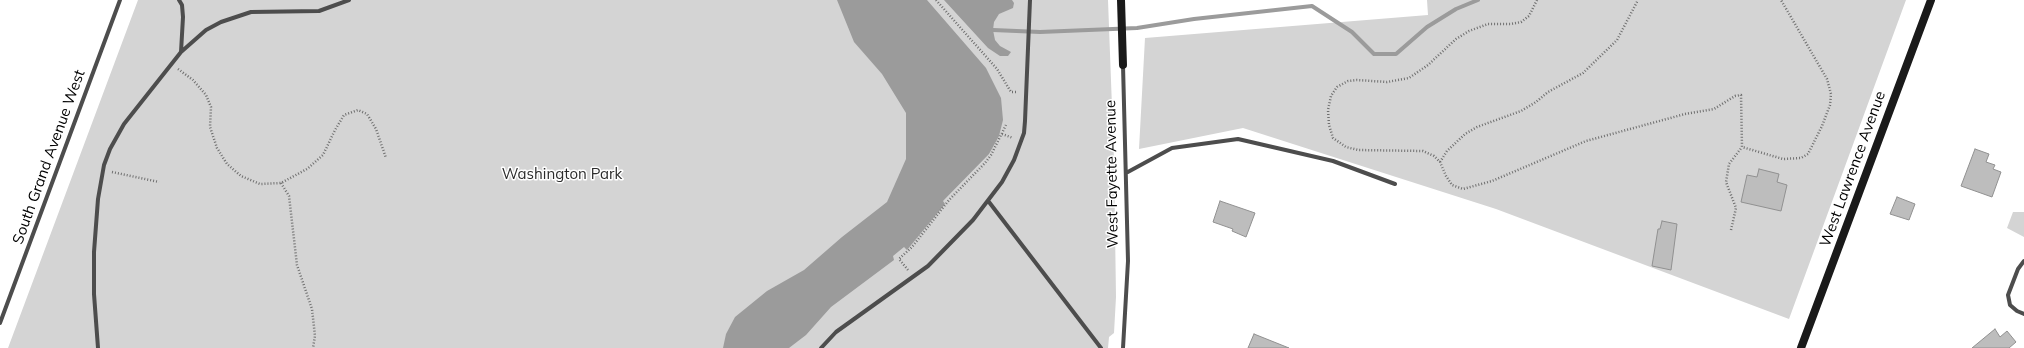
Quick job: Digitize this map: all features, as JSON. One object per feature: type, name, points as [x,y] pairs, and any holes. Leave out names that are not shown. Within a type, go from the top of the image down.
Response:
[{"type":"street","name":"South Grand Avenue West","points":[[0,323],[120,0]]},
{"type":"street","points":[[179,0],[182,5],[183,18],[181,52]]},
{"type":"street","points":[[98,348],[94,294],[94,252],[98,199],[103,171],[110,149],[124,124],[171,63],[206,30],[236,16],[250,12],[319,11],[349,0]]},
{"type":"street","points":[[821,348],[836,332],[928,266],[989,202],[1002,182],[1014,160],[1024,133],[1030,0]]},
{"type":"street","name":"West Fayette Avenue","points":[[1122,0],[1128,262],[1123,348]]},
{"type":"street","name":"West Lawrence Avenue","points":[[1801,348],[1931,0]]},
{"type":"street","points":[[1126,173],[1172,148],[1238,139],[1333,162],[1395,184]]},
{"type":"street","points":[[989,202],[1101,348]]},
{"type":"street","points":[[2024,261],[2018,269],[2008,295],[2010,305],[2016,311],[2024,314]]},
{"type":"path","points":[[936,0],[997,68],[1011,92],[1017,92]]},
{"type":"path","points":[[1537,0],[1529,16],[1521,22],[1511,24],[1488,24],[1469,31],[1456,39],[1428,65],[1409,78],[1387,82],[1348,81],[1337,87],[1331,96],[1328,110],[1329,125],[1333,138],[1338,143],[1346,147],[1358,150],[1423,151],[1434,156],[1440,162],[1452,185],[1463,189],[1492,181],[1586,141],[1685,114],[1714,109],[1735,96],[1741,95],[1742,146],[1729,164],[1726,182],[1736,208],[1731,230]]},
{"type":"path","points":[[1440,162],[1447,151],[1465,134],[1477,127],[1521,111],[1536,102],[1548,92],[1583,73],[1617,40],[1638,0]]},
{"type":"path","points":[[1742,146],[1783,159],[1801,158],[1808,154],[1830,105],[1831,94],[1827,79],[1781,0]]},
{"type":"path","points":[[171,63],[194,80],[206,95],[211,107],[210,127],[217,148],[227,164],[242,176],[260,184],[281,183],[307,169],[323,155],[344,115],[358,110],[368,114],[376,129],[386,158]]},
{"type":"path","points":[[908,271],[899,259],[912,247],[949,200],[985,163],[991,155],[1006,125]]},
{"type":"path","points":[[103,171],[159,182]]},
{"type":"path","points":[[281,183],[289,196],[298,265],[312,309],[315,336],[312,348]]},
{"type":"green space","name":"Washington Park","points":[[138,0],[1108,0],[1114,161],[1116,297],[1114,333],[1109,337],[1108,348],[8,348]]},
{"type":"green space","points":[[1427,0],[1906,0],[1789,319],[1496,209],[1243,128],[1139,149],[1145,38],[1428,15]]},
{"type":"green space","points":[[2013,212],[2024,212],[2024,237],[2007,228]]},
{"type":"shaded area","points":[[837,0],[927,0],[986,68],[1001,98],[1003,120],[999,136],[989,154],[943,201],[945,204],[907,250],[904,247],[893,256],[894,260],[831,307],[806,335],[789,348],[723,348],[726,334],[735,317],[767,291],[804,270],[842,237],[887,202],[906,159],[906,113],[882,74],[854,42]]},
{"type":"shaded area","points":[[944,0],[1012,0],[1014,3],[1013,8],[999,14],[994,22],[993,30],[995,40],[1000,46],[1011,52],[1008,56],[1000,56],[988,48]]},
{"type":"building","points":[[1975,149],[1989,154],[1986,162],[1995,165],[1993,169],[2001,172],[1992,197],[1961,186]]},
{"type":"building","points":[[1759,169],[1779,174],[1777,182],[1787,185],[1781,211],[1741,202],[1747,175],[1757,177]]},
{"type":"building","points":[[1897,197],[1915,204],[1909,220],[1890,214]]},
{"type":"building","points":[[1220,201],[1255,213],[1246,237],[1232,231],[1233,229],[1213,222]]},
{"type":"building","points":[[1662,221],[1677,224],[1671,270],[1652,266],[1658,229],[1660,229]]},
{"type":"building","points":[[1995,329],[2000,337],[2007,331],[2016,342],[2009,348],[1972,348]]},
{"type":"building","points":[[1254,334],[1289,348],[1248,348]]},
{"type":"waterway","points":[[993,30],[1040,32],[1137,28],[1194,19],[1312,6],[1352,32],[1374,54],[1396,54],[1427,27],[1456,9],[1478,0]]}]
